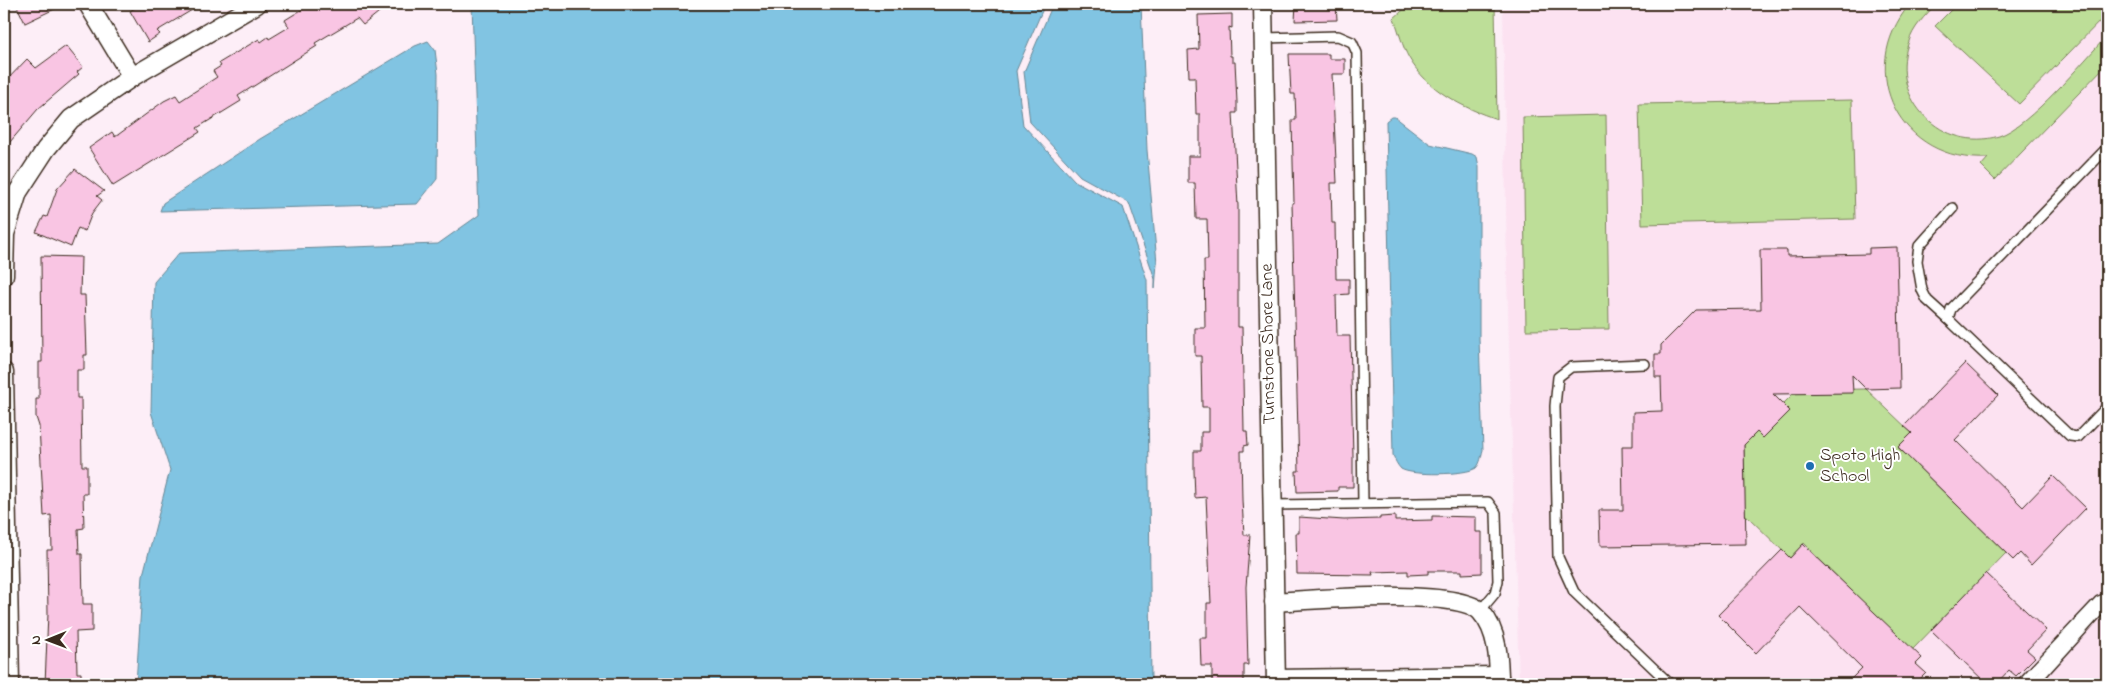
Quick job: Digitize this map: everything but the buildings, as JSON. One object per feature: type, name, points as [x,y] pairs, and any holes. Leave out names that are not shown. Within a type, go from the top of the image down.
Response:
[{"type":"street","points":[[88,4],[132,77]]},
{"type":"street","points":[[4,276],[5,234],[18,192],[46,149],[71,119],[132,77],[257,4]]},
{"type":"street","name":"Turnstone Shore Lane","points":[[1263,4],[1276,682]]},
{"type":"street","points":[[4,372],[10,684]]},
{"type":"street","points":[[1274,602],[1440,598],[1461,602],[1480,611],[1492,630],[1498,658],[1499,680],[1276,682]]},
{"type":"lane","points":[[1264,38],[1338,36],[1352,42],[1357,53],[1363,503]]},
{"type":"lane","points":[[1948,319],[1951,309],[2107,148]]},
{"type":"lane","points":[[1953,208],[1919,246],[1918,261],[1922,290],[1927,300],[2070,436],[2078,437],[2107,407]]},
{"type":"lane","points":[[1645,364],[1571,367],[1558,377],[1555,406],[1558,557],[1574,592],[1670,684]]},
{"type":"lane","points":[[1272,505],[1480,500],[1492,504],[1496,513],[1498,581],[1495,593],[1480,611]]},
{"type":"lane","points":[[2021,684],[2099,601],[2107,598]]},
{"type":"lane","points":[[2034,684],[2101,610],[2107,608]]},
{"type":"shaded area","name":"Spoto High School","points":[[1503,4],[2107,4],[2107,656],[2098,684],[1519,684],[1507,277]]},
{"type":"green space","points":[[1410,4],[1495,4],[1497,119],[1471,109],[1447,96],[1417,69],[1404,49],[1394,18]]},
{"type":"green space","points":[[1910,4],[1936,4],[1920,22],[1910,38],[1904,64],[1906,84],[1914,102],[1925,117],[1941,129],[1958,137],[1978,139],[1999,136],[2011,130],[2040,107],[2107,36],[2107,64],[1995,180],[1981,166],[1988,158],[1957,156],[1931,146],[1910,129],[1895,108],[1887,84],[1886,57],[1893,30]]},
{"type":"green space","points":[[1957,4],[2107,4],[2107,14],[2019,104],[1935,26]]},
{"type":"green space","points":[[1852,100],[1855,219],[1642,224],[1639,104]]},
{"type":"green space","points":[[1606,115],[1609,329],[1526,330],[1523,117]]},
{"type":"green space","points":[[1866,389],[1912,433],[1898,448],[1905,454],[1919,440],[1912,461],[2006,553],[1912,650],[1817,557],[1797,566],[1812,551],[1804,543],[1790,558],[1744,513],[1744,445],[1757,432],[1763,438],[1790,411],[1783,404],[1797,390]]},
{"type":"water","points":[[472,4],[1045,4],[1016,71],[1023,125],[1075,181],[1123,207],[1147,280],[1151,684],[136,684],[143,575],[170,470],[151,412],[154,282],[179,253],[438,244],[479,215]]},
{"type":"water","points":[[1053,4],[1141,4],[1147,150],[1157,263],[1155,289],[1155,279],[1129,203],[1080,176],[1030,122],[1024,72]]},
{"type":"water","points":[[428,41],[435,50],[438,74],[437,179],[417,204],[160,211],[163,203],[260,139],[415,46]]},
{"type":"water","points":[[1391,117],[1395,117],[1430,144],[1472,154],[1477,157],[1479,167],[1479,339],[1483,450],[1478,466],[1462,472],[1439,474],[1407,471],[1401,469],[1393,455],[1386,121]]},
{"type":"place","name":"Spoto High School","points":[[1810,466]]}]
